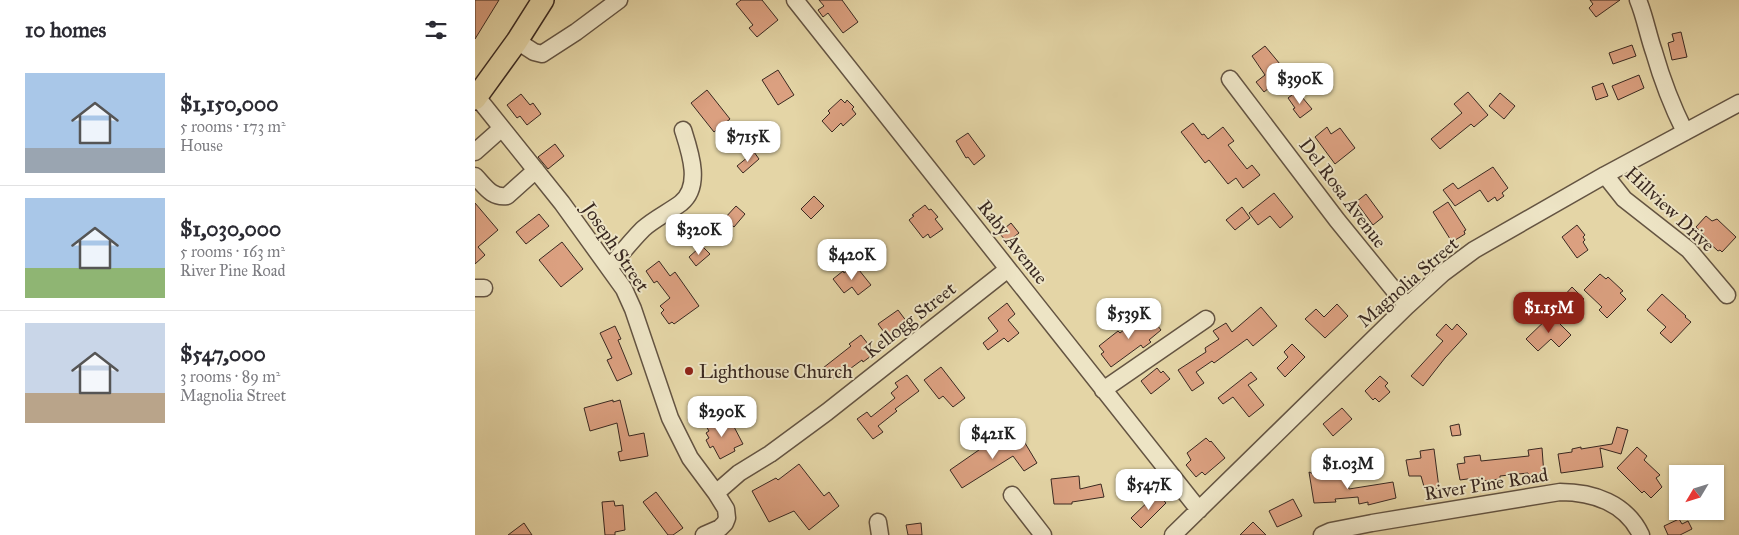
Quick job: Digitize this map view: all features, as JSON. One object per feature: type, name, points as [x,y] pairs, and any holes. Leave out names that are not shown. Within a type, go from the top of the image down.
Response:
[{"type":"main road","points":[[476,98],[517,41],[543,0]]},
{"type":"street","points":[[517,41],[534,52],[542,54],[576,32],[619,0]]},
{"type":"street","name":"Raby Avenue","points":[[795,0],[1199,510]]},
{"type":"street","points":[[1638,0],[1663,83],[1685,132]]},
{"type":"street","name":"Del Rosa Avenue","points":[[1230,79],[1342,227],[1407,306]]},
{"type":"street","name":"Joseph Street","points":[[476,98],[536,170],[610,267],[624,289],[670,418],[691,458],[726,510],[727,518],[725,523],[720,528],[704,535]]},
{"type":"street","name":"Magnolia Street","points":[[1173,535],[1443,272],[1474,250],[1739,103]]},
{"type":"street","points":[[477,146],[502,128]]},
{"type":"street","points":[[610,267],[642,230],[682,202],[692,189],[693,178],[683,130]]},
{"type":"street","points":[[475,176],[492,194],[500,197],[507,196],[536,170]]},
{"type":"street","name":"Hillview Drive","points":[[1605,176],[1625,199],[1689,250],[1727,295]]},
{"type":"street","name":"Kellogg Street","points":[[716,493],[739,473],[770,454],[827,412],[1008,269]]},
{"type":"street","points":[[1103,390],[1206,319]]},
{"type":"street","name":"River Pine Road","points":[[1322,535],[1331,531],[1373,523],[1560,492],[1578,492],[1598,497],[1616,506],[1630,518],[1641,535]]},
{"type":"street","points":[[1012,495],[1043,535]]},
{"type":"building","points":[[475,0],[499,0],[475,39]]},
{"type":"building","points":[[741,0],[762,0],[778,20],[757,37],[749,28],[753,25],[736,4]]},
{"type":"building","points":[[819,0],[842,0],[858,22],[843,33],[828,13],[823,17],[818,10],[824,6]]},
{"type":"building","points":[[1590,0],[1620,0],[1596,17],[1589,8],[1593,4]]},
{"type":"building","points":[[1681,32],[1687,57],[1672,60],[1668,43],[1674,41],[1672,34]]},
{"type":"building","points":[[1632,45],[1636,56],[1613,64],[1609,53]]},
{"type":"building","points":[[1265,46],[1280,64],[1284,76],[1264,92],[1256,82],[1265,75],[1252,56]]},
{"type":"building","points":[[778,70],[794,95],[778,105],[762,80]]},
{"type":"building","points":[[1639,75],[1644,88],[1618,100],[1612,86]]},
{"type":"building","points":[[1603,83],[1608,96],[1596,100],[1592,87]]},
{"type":"building","points":[[707,90],[730,119],[714,132],[691,103]]},
{"type":"building","points":[[1297,91],[1312,109],[1300,118],[1288,98]]},
{"type":"building","points":[[1468,92],[1488,115],[1474,127],[1471,124],[1440,149],[1431,139],[1462,113],[1454,104]]},
{"type":"building","points":[[1500,93],[1515,106],[1504,119],[1489,106]]},
{"type":"building","points":[[521,94],[530,105],[533,103],[541,114],[527,125],[520,116],[517,118],[507,105]]},
{"type":"building","points":[[841,99],[845,103],[847,100],[854,107],[852,109],[856,114],[843,126],[841,123],[832,132],[822,121],[830,113],[828,111]]},
{"type":"building","points":[[1193,123],[1202,135],[1204,134],[1208,139],[1223,127],[1234,141],[1228,145],[1247,169],[1252,165],[1260,175],[1243,188],[1236,178],[1228,184],[1209,160],[1205,163],[1181,132]]},
{"type":"building","points":[[1327,127],[1331,134],[1340,128],[1355,148],[1335,164],[1315,137]]},
{"type":"building","points":[[968,133],[985,156],[974,165],[968,157],[966,158],[956,141]]},
{"type":"building","points":[[555,144],[564,156],[548,169],[538,157]]},
{"type":"building","points":[[754,152],[759,159],[743,173],[737,166]]},
{"type":"building","points":[[1493,167],[1508,188],[1502,193],[1504,196],[1497,201],[1495,197],[1488,202],[1480,190],[1455,206],[1443,190],[1453,183],[1458,189]]},
{"type":"building","points":[[1274,193],[1293,217],[1280,228],[1270,216],[1258,225],[1249,213]]},
{"type":"building","points":[[1366,194],[1383,217],[1373,225],[1356,202]]},
{"type":"building","points":[[814,196],[824,206],[811,219],[801,209]]},
{"type":"building","points":[[1448,202],[1466,230],[1464,231],[1465,234],[1452,242],[1433,212]]},
{"type":"building","points":[[475,203],[498,230],[478,247],[485,255],[475,264]]},
{"type":"building","points":[[925,205],[938,217],[935,219],[943,229],[930,238],[928,234],[923,238],[909,220],[914,216],[912,215]]},
{"type":"building","points":[[736,206],[745,214],[734,227],[724,219]]},
{"type":"building","points":[[1242,207],[1250,218],[1235,230],[1226,220]]},
{"type":"building","points":[[539,214],[549,226],[526,244],[516,232]]},
{"type":"building","points":[[1706,216],[1712,221],[1717,219],[1736,237],[1722,252],[1718,251],[1703,237],[1705,236],[1696,227]]},
{"type":"building","points":[[1011,223],[1019,233],[1007,242],[999,233]]},
{"type":"building","points":[[1577,225],[1585,235],[1583,242],[1588,250],[1577,258],[1562,237]]},
{"type":"building","points":[[562,242],[583,269],[561,287],[539,260]]},
{"type":"building","points":[[703,247],[710,254],[696,266],[689,257],[699,248],[700,250]]},
{"type":"building","points":[[659,261],[670,276],[675,272],[699,306],[674,324],[672,322],[669,324],[661,313],[664,310],[660,306],[670,298],[657,281],[654,283],[646,271]]},
{"type":"building","points":[[855,265],[871,285],[858,295],[852,287],[844,293],[833,279]]},
{"type":"building","points":[[1600,274],[1606,279],[1608,277],[1623,291],[1620,293],[1626,299],[1607,318],[1599,310],[1602,307],[1584,290]]},
{"type":"building","points":[[1572,287],[1584,299],[1575,308],[1563,297]]},
{"type":"building","points":[[1662,294],[1691,322],[1671,343],[1660,333],[1666,327],[1647,310]]},
{"type":"building","points":[[1007,303],[1015,314],[1008,320],[1019,333],[1008,342],[1004,338],[988,350],[983,343],[998,331],[988,318]]},
{"type":"building","points":[[1337,304],[1348,316],[1325,338],[1305,319],[1316,309],[1324,317]]},
{"type":"building","points":[[1261,307],[1277,326],[1253,346],[1247,339],[1214,363],[1212,361],[1196,372],[1204,383],[1192,391],[1178,370],[1206,352],[1205,348],[1219,339],[1213,331],[1226,323],[1232,332]]},
{"type":"building","points":[[898,310],[907,322],[902,325],[903,328],[887,336],[878,324]]},
{"type":"building","points":[[1147,312],[1161,330],[1143,348],[1141,345],[1111,367],[1101,354],[1104,352],[1099,346],[1118,331],[1120,333]]},
{"type":"building","points":[[1551,315],[1571,335],[1559,347],[1551,339],[1538,351],[1526,339]]},
{"type":"building","points":[[1446,324],[1452,330],[1457,324],[1467,334],[1423,386],[1411,376],[1443,341],[1436,335]]},
{"type":"building","points":[[615,326],[621,339],[618,340],[632,374],[617,381],[607,360],[612,358],[600,333]]},
{"type":"building","points":[[861,335],[875,353],[832,379],[823,368],[851,346],[849,344]]},
{"type":"building","points":[[1292,344],[1305,357],[1285,377],[1277,368],[1288,357],[1284,352]]},
{"type":"building","points":[[941,367],[965,398],[953,407],[943,396],[939,399],[924,380]]},
{"type":"building","points":[[1157,368],[1161,373],[1163,371],[1170,379],[1151,394],[1141,381]]},
{"type":"building","points":[[1251,372],[1257,379],[1248,385],[1264,405],[1249,417],[1233,397],[1223,404],[1218,398]]},
{"type":"building","points":[[907,375],[919,391],[895,409],[897,411],[878,426],[883,432],[873,439],[857,419],[867,412],[871,417],[895,398],[891,393],[898,387],[895,383]]},
{"type":"building","points":[[1380,376],[1388,383],[1385,386],[1390,392],[1379,402],[1375,398],[1373,400],[1365,391]]},
{"type":"building","points":[[613,400],[613,402],[620,400],[629,436],[644,433],[648,456],[620,461],[618,452],[622,451],[617,423],[590,431],[584,408]]},
{"type":"building","points":[[1342,408],[1352,419],[1333,436],[1323,424]]},
{"type":"building","points":[[716,416],[722,428],[732,423],[743,444],[734,448],[735,451],[720,459],[713,446],[710,448],[706,440],[709,438],[706,433],[709,431],[704,423]]},
{"type":"building","points":[[1459,424],[1461,435],[1452,436],[1450,426]]},
{"type":"building","points":[[1617,427],[1628,430],[1621,454],[1600,448],[1603,467],[1561,473],[1558,454],[1572,452],[1572,449],[1581,447],[1581,449],[1612,444]]},
{"type":"building","points":[[1019,433],[1037,463],[1024,471],[1013,456],[962,488],[950,470],[989,443],[993,449]]},
{"type":"building","points":[[1206,438],[1211,441],[1225,458],[1205,475],[1202,472],[1196,477],[1186,465],[1191,460],[1187,453]]},
{"type":"building","points":[[1637,447],[1647,456],[1644,460],[1660,475],[1656,478],[1662,487],[1651,498],[1644,491],[1642,493],[1617,468]]},
{"type":"building","points":[[1542,448],[1544,475],[1529,477],[1528,473],[1500,476],[1500,479],[1482,481],[1482,477],[1460,480],[1457,464],[1465,463],[1464,457],[1480,455],[1481,461],[1529,456],[1528,450]]},
{"type":"building","points":[[1434,449],[1439,488],[1425,490],[1421,476],[1409,476],[1406,460],[1421,458],[1420,451]]},
{"type":"building","points":[[799,464],[824,496],[829,492],[839,506],[809,530],[794,511],[769,522],[752,491],[776,478],[778,480]]},
{"type":"building","points":[[1309,472],[1318,476],[1347,472],[1349,489],[1393,482],[1396,498],[1368,505],[1368,502],[1359,504],[1358,497],[1335,499],[1336,502],[1314,503]]},
{"type":"building","points":[[1079,476],[1080,489],[1101,484],[1104,497],[1072,502],[1072,504],[1054,504],[1051,479]]},
{"type":"building","points":[[656,492],[683,528],[673,535],[668,535],[643,502]]},
{"type":"building","points":[[1157,493],[1166,503],[1141,528],[1131,518]]},
{"type":"building","points":[[1293,499],[1302,516],[1277,527],[1269,511]]},
{"type":"building","points":[[614,501],[615,506],[623,505],[625,530],[615,532],[615,535],[605,535],[602,502]]},
{"type":"building","points":[[1680,520],[1682,524],[1688,521],[1692,529],[1680,535],[1668,535],[1664,526]]},
{"type":"building","points":[[1253,522],[1266,535],[1240,535]]},
{"type":"building","points":[[524,523],[532,535],[508,535]]},
{"type":"building","points":[[921,523],[922,535],[908,535],[906,525]]},
{"type":"place","name":"Lighthouse Church","points":[[689,371]]}]
